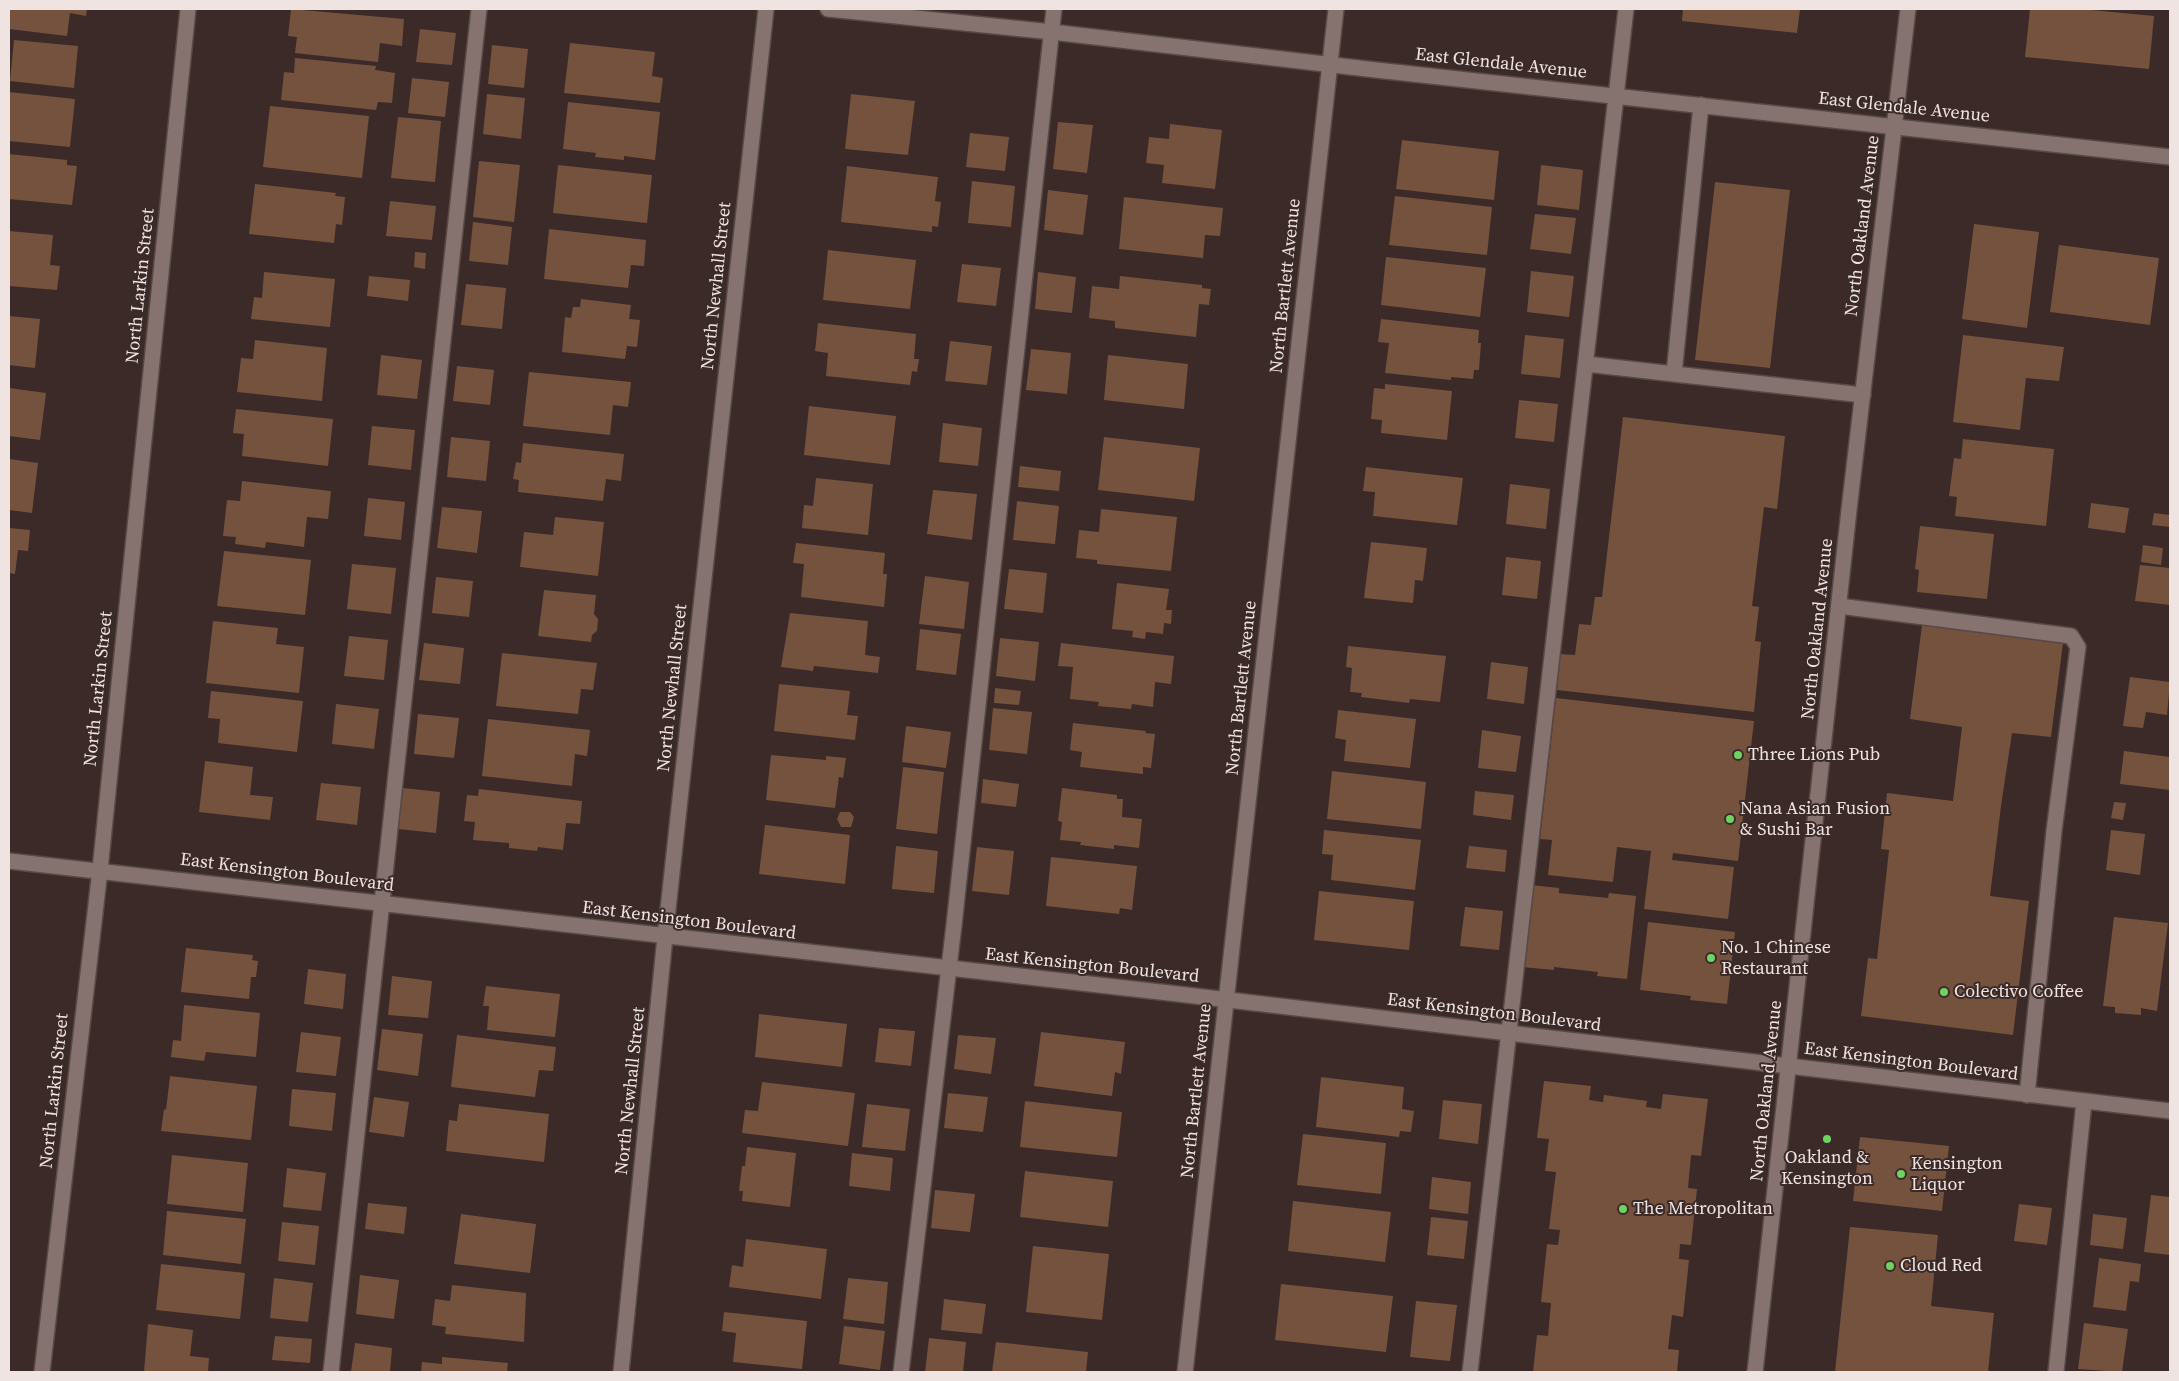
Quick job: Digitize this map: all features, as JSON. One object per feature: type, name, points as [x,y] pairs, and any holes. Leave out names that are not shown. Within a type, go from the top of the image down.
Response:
[{"type":"street","name":"North Larkin Street","points":[[42,1372],[100,870],[188,9]]},
{"type":"street","points":[[331,1372],[479,9]]},
{"type":"street","name":"North Newhall Street","points":[[621,1372],[665,937],[766,9]]},
{"type":"street","name":"East Glendale Avenue","points":[[828,9],[1052,32],[2170,157]]},
{"type":"street","points":[[901,1372],[949,969],[1054,9]]},
{"type":"street","name":"North Bartlett Avenue","points":[[1185,1372],[1336,9]]},
{"type":"street","points":[[1470,1372],[1626,9]]},
{"type":"street","name":"North Oakland Avenue","points":[[1755,1372],[1839,606],[1908,9]]},
{"type":"street","points":[[1674,374],[1702,105]]},
{"type":"street","points":[[1586,364],[1863,395]]},
{"type":"street","points":[[1839,606],[2071,636],[2078,647],[2054,832],[2027,1095]]},
{"type":"street","name":"East Kensington Boulevard","points":[[9,861],[1226,1000],[1510,1035],[2170,1111]]},
{"type":"street","points":[[2056,1372],[2084,1102]]},
{"type":"building","points":[[9,9],[87,9],[86,16],[70,13],[67,36],[9,29]]},
{"type":"building","points":[[291,9],[404,19],[402,46],[380,43],[378,62],[295,53],[297,37],[288,36]]},
{"type":"building","points":[[1683,9],[1800,9],[1797,33],[1682,21]]},
{"type":"building","points":[[2030,9],[2081,9],[2154,16],[2149,69],[2025,57]]},
{"type":"building","points":[[420,29],[456,33],[452,65],[416,62]]},
{"type":"building","points":[[14,40],[78,46],[74,88],[10,81]]},
{"type":"building","points":[[570,43],[655,52],[652,76],[663,78],[660,103],[564,93]]},
{"type":"building","points":[[492,45],[528,49],[524,88],[488,84]]},
{"type":"building","points":[[295,58],[376,66],[375,70],[395,73],[392,103],[378,102],[376,110],[281,100],[284,72],[294,73]]},
{"type":"building","points":[[412,78],[449,82],[445,117],[408,113]]},
{"type":"building","points":[[9,92],[75,99],[70,147],[9,141]]},
{"type":"building","points":[[487,94],[525,98],[521,139],[483,134]]},
{"type":"building","points":[[851,94],[915,101],[908,155],[845,149]]},
{"type":"building","points":[[568,102],[660,112],[655,160],[624,156],[624,160],[595,157],[596,153],[563,149]]},
{"type":"building","points":[[270,106],[369,116],[362,178],[263,167]]},
{"type":"building","points":[[398,117],[441,121],[435,182],[391,178]]},
{"type":"building","points":[[1058,122],[1093,125],[1087,173],[1053,169]]},
{"type":"building","points":[[1170,124],[1222,130],[1215,189],[1162,183],[1164,165],[1146,163],[1149,137],[1169,139]]},
{"type":"building","points":[[970,133],[1009,137],[1005,171],[966,167]]},
{"type":"building","points":[[1402,140],[1499,151],[1494,200],[1396,189]]},
{"type":"building","points":[[9,154],[67,160],[67,165],[77,166],[72,205],[9,199]]},
{"type":"building","points":[[479,161],[520,165],[514,222],[473,217]]},
{"type":"building","points":[[558,165],[652,175],[647,223],[553,213]]},
{"type":"building","points":[[1541,165],[1583,170],[1579,210],[1537,205]]},
{"type":"building","points":[[847,166],[938,177],[935,201],[941,202],[938,227],[932,226],[932,232],[841,222]]},
{"type":"building","points":[[972,181],[1015,186],[1011,227],[968,223]]},
{"type":"building","points":[[1715,182],[1790,190],[1770,368],[1695,360]]},
{"type":"building","points":[[255,184],[336,193],[335,196],[345,197],[342,225],[336,224],[334,243],[249,234]]},
{"type":"building","points":[[1048,190],[1088,195],[1083,235],[1044,230]]},
{"type":"building","points":[[1395,196],[1492,207],[1487,255],[1389,245]]},
{"type":"building","points":[[1124,197],[1223,208],[1220,236],[1205,235],[1203,258],[1119,249]]},
{"type":"building","points":[[390,201],[436,206],[432,240],[386,236]]},
{"type":"building","points":[[1535,214],[1576,218],[1571,254],[1530,249]]},
{"type":"building","points":[[473,222],[512,227],[508,265],[469,261]]},
{"type":"building","points":[[1974,224],[2039,232],[2027,328],[1962,319]]},
{"type":"building","points":[[549,229],[646,240],[644,266],[631,265],[628,288],[544,279]]},
{"type":"building","points":[[9,231],[53,235],[50,265],[60,266],[57,290],[9,286]]},
{"type":"building","points":[[2059,245],[2159,258],[2150,325],[2050,312]]},
{"type":"building","points":[[828,250],[916,260],[910,309],[823,300]]},
{"type":"building","points":[[415,252],[426,253],[425,269],[414,267]]},
{"type":"building","points":[[1386,257],[1486,268],[1480,317],[1381,305]]},
{"type":"building","points":[[962,264],[1001,268],[996,306],[957,302]]},
{"type":"building","points":[[1531,271],[1574,276],[1569,317],[1527,312]]},
{"type":"building","points":[[264,272],[335,279],[330,327],[251,319],[254,297],[262,298]]},
{"type":"building","points":[[1038,272],[1076,277],[1072,313],[1035,309]]},
{"type":"building","points":[[369,276],[410,280],[408,301],[367,296]]},
{"type":"building","points":[[1120,276],[1202,285],[1202,288],[1211,289],[1209,305],[1199,304],[1196,337],[1115,328],[1115,321],[1089,318],[1092,286],[1119,289]]},
{"type":"building","points":[[466,284],[506,288],[502,329],[461,325]]},
{"type":"building","points":[[581,299],[631,305],[629,319],[640,320],[637,347],[627,346],[625,359],[562,352],[565,317],[571,318],[573,307],[580,307]]},
{"type":"building","points":[[9,316],[40,319],[35,368],[9,365]]},
{"type":"building","points":[[1381,319],[1479,330],[1478,343],[1481,343],[1479,370],[1474,370],[1473,379],[1451,377],[1451,380],[1385,373],[1389,343],[1378,342]]},
{"type":"building","points":[[818,323],[916,334],[914,359],[919,359],[917,372],[912,371],[910,385],[826,376],[828,353],[815,351]]},
{"type":"building","points":[[1525,335],[1564,339],[1560,378],[1521,374]]},
{"type":"building","points":[[1963,335],[2064,347],[2059,381],[2026,378],[2020,430],[1953,422]]},
{"type":"building","points":[[255,340],[327,348],[322,401],[237,392],[241,358],[253,359]]},
{"type":"building","points":[[950,341],[992,346],[987,385],[945,381]]},
{"type":"building","points":[[1031,349],[1071,353],[1067,394],[1026,390]]},
{"type":"building","points":[[381,355],[422,360],[417,399],[377,395]]},
{"type":"building","points":[[1108,355],[1188,364],[1184,409],[1104,400]]},
{"type":"building","points":[[457,366],[494,370],[490,405],[453,401]]},
{"type":"building","points":[[529,372],[631,382],[628,407],[613,405],[610,435],[523,426]]},
{"type":"building","points":[[1385,384],[1452,391],[1447,440],[1381,433],[1382,420],[1371,419],[1374,388],[1385,389]]},
{"type":"building","points":[[9,388],[46,393],[40,440],[9,436]]},
{"type":"building","points":[[1519,400],[1558,404],[1554,442],[1515,438]]},
{"type":"building","points":[[809,406],[896,416],[890,465],[804,455]]},
{"type":"building","points":[[236,409],[333,419],[328,466],[242,456],[244,434],[233,433]]},
{"type":"building","points":[[1623,417],[1785,436],[1777,509],[1764,507],[1752,606],[1759,607],[1755,641],[1761,642],[1754,712],[1557,690],[1560,654],[1575,655],[1579,624],[1591,625],[1595,597],[1602,597]]},
{"type":"building","points":[[943,423],[982,428],[978,466],[939,462]]},
{"type":"building","points":[[372,426],[415,430],[411,470],[368,465]]},
{"type":"building","points":[[451,437],[490,441],[486,481],[447,477]]},
{"type":"building","points":[[1104,437],[1200,448],[1194,501],[1098,490]]},
{"type":"building","points":[[1963,439],[2054,449],[2046,526],[1955,516],[1957,497],[1949,496],[1954,458],[1961,459]]},
{"type":"building","points":[[523,443],[624,454],[621,481],[606,479],[603,501],[518,492],[519,480],[513,479],[516,462],[521,463]]},
{"type":"building","points":[[9,459],[38,463],[32,513],[9,510]]},
{"type":"building","points":[[1020,466],[1061,471],[1059,491],[1018,487]]},
{"type":"building","points":[[1366,467],[1463,478],[1457,525],[1373,516],[1375,492],[1363,491]]},
{"type":"building","points":[[816,478],[873,484],[868,535],[802,528],[804,505],[813,506]]},
{"type":"building","points":[[242,481],[331,491],[328,519],[307,517],[304,547],[266,542],[265,548],[235,544],[236,537],[223,536],[227,500],[240,501]]},
{"type":"building","points":[[1510,484],[1550,489],[1546,529],[1506,524]]},
{"type":"building","points":[[933,490],[977,494],[972,540],[927,534]]},
{"type":"building","points":[[368,498],[405,502],[401,540],[364,536]]},
{"type":"building","points":[[1017,501],[1059,506],[1055,544],[1013,540]]},
{"type":"building","points":[[2091,503],[2129,508],[2125,533],[2088,528]]},
{"type":"building","points":[[442,507],[482,511],[477,553],[437,548]]},
{"type":"building","points":[[1101,509],[1177,517],[1171,571],[1097,564],[1097,560],[1076,558],[1079,530],[1099,532]]},
{"type":"building","points":[[2154,513],[2170,515],[2170,527],[2152,525]]},
{"type":"building","points":[[555,517],[604,522],[598,576],[520,567],[524,532],[553,535]]},
{"type":"building","points":[[1920,526],[1994,534],[1987,599],[1917,592],[1919,570],[1915,569]]},
{"type":"building","points":[[9,528],[30,530],[28,551],[18,550],[15,574],[9,573]]},
{"type":"building","points":[[1371,542],[1427,548],[1423,581],[1415,580],[1413,603],[1364,598]]},
{"type":"building","points":[[796,543],[885,553],[883,574],[887,574],[884,607],[801,597],[804,564],[793,563]]},
{"type":"building","points":[[2143,545],[2163,548],[2161,565],[2141,562]]},
{"type":"building","points":[[224,551],[311,560],[305,615],[217,606]]},
{"type":"building","points":[[1506,557],[1541,561],[1537,599],[1502,595]]},
{"type":"building","points":[[352,564],[396,568],[391,614],[347,609]]},
{"type":"building","points":[[2140,565],[2170,568],[2170,605],[2135,601]]},
{"type":"building","points":[[1009,569],[1047,573],[1043,613],[1004,609]]},
{"type":"building","points":[[925,576],[969,582],[964,629],[919,624]]},
{"type":"building","points":[[436,577],[473,581],[469,617],[432,613]]},
{"type":"building","points":[[1117,583],[1169,589],[1166,610],[1172,610],[1171,624],[1164,623],[1163,634],[1146,632],[1145,639],[1132,637],[1133,631],[1112,629]]},
{"type":"building","points":[[544,590],[596,595],[594,614],[598,619],[597,631],[592,635],[591,642],[538,636]]},
{"type":"building","points":[[790,613],[868,621],[865,655],[880,657],[878,673],[814,666],[813,671],[781,667]]},
{"type":"building","points":[[213,621],[278,628],[276,644],[304,647],[299,693],[206,683]]},
{"type":"building","points":[[1922,625],[2063,643],[2051,737],[2012,733],[2001,806],[1990,896],[2029,901],[2013,1035],[1861,1016],[1868,958],[1877,959],[1889,850],[1881,849],[1887,793],[1953,801],[1962,727],[1910,719]]},
{"type":"building","points":[[920,629],[961,634],[956,675],[916,670]]},
{"type":"building","points":[[349,636],[388,640],[384,680],[344,676]]},
{"type":"building","points":[[1000,638],[1039,642],[1035,681],[996,676]]},
{"type":"building","points":[[424,643],[464,648],[460,684],[419,680]]},
{"type":"building","points":[[1061,643],[1174,656],[1171,684],[1155,682],[1153,707],[1132,704],[1131,709],[1098,706],[1099,702],[1070,699],[1073,667],[1058,666]]},
{"type":"building","points":[[1348,646],[1446,656],[1440,702],[1410,699],[1409,703],[1361,697],[1362,693],[1350,692],[1352,668],[1346,667]]},
{"type":"building","points":[[502,653],[597,663],[593,690],[581,689],[578,714],[496,706]]},
{"type":"building","points":[[1491,662],[1528,667],[1524,704],[1487,699]]},
{"type":"building","points":[[2130,677],[2170,682],[2167,715],[2146,712],[2143,728],[2123,726]]},
{"type":"building","points":[[779,684],[850,691],[847,715],[858,716],[855,740],[774,731]]},
{"type":"building","points":[[995,688],[1021,691],[1019,705],[994,703]]},
{"type":"building","points":[[211,691],[303,701],[297,752],[218,743],[220,719],[208,718]]},
{"type":"building","points":[[1556,698],[1754,721],[1738,861],[1673,853],[1672,860],[1734,867],[1728,919],[1644,909],[1651,851],[1617,847],[1613,882],[1548,875],[1552,840],[1540,839]]},
{"type":"building","points":[[336,704],[379,709],[374,749],[332,744]]},
{"type":"building","points":[[993,708],[1032,712],[1027,754],[989,750]]},
{"type":"building","points":[[1338,710],[1416,719],[1410,768],[1344,761],[1346,740],[1335,738]]},
{"type":"building","points":[[418,714],[459,718],[454,758],[414,754]]},
{"type":"building","points":[[488,719],[590,730],[587,756],[575,754],[572,786],[482,776]]},
{"type":"building","points":[[1073,723],[1146,731],[1145,733],[1155,734],[1151,768],[1143,767],[1143,774],[1080,767],[1082,752],[1070,750]]},
{"type":"building","points":[[906,726],[951,732],[946,768],[902,762]]},
{"type":"building","points":[[1482,730],[1521,736],[1516,772],[1478,768]]},
{"type":"building","points":[[2124,751],[2170,757],[2170,790],[2120,784]]},
{"type":"building","points":[[771,755],[826,760],[826,756],[846,758],[843,778],[839,777],[835,808],[766,800]]},
{"type":"building","points":[[205,761],[253,767],[250,795],[273,797],[270,820],[199,812]]},
{"type":"building","points":[[903,767],[944,772],[937,834],[896,829]]},
{"type":"building","points":[[1332,771],[1426,782],[1421,829],[1327,819]]},
{"type":"building","points":[[983,779],[1019,784],[1016,807],[981,803]]},
{"type":"building","points":[[321,783],[361,787],[357,825],[316,820]]},
{"type":"building","points":[[403,788],[440,792],[436,833],[398,829]]},
{"type":"building","points":[[1062,788],[1117,795],[1117,799],[1123,799],[1122,817],[1142,819],[1139,848],[1114,845],[1114,849],[1080,845],[1081,842],[1060,840],[1062,822],[1058,821]]},
{"type":"building","points":[[479,789],[582,801],[580,824],[566,823],[563,850],[538,847],[537,851],[509,848],[509,843],[473,840],[475,822],[464,821],[467,795],[478,796]]},
{"type":"building","points":[[1475,791],[1514,795],[1511,820],[1473,815]]},
{"type":"building","points":[[2114,802],[2126,803],[2123,820],[2111,818]]},
{"type":"building","points":[[840,812],[850,812],[854,817],[851,827],[841,827],[837,819]]},
{"type":"building","points":[[765,825],[850,835],[845,884],[759,874]]},
{"type":"building","points":[[1324,830],[1421,840],[1415,890],[1331,880],[1333,855],[1322,854]]},
{"type":"building","points":[[2111,830],[2145,834],[2140,875],[2106,870]]},
{"type":"building","points":[[896,846],[938,851],[934,893],[892,889]]},
{"type":"building","points":[[1469,846],[1507,850],[1505,872],[1466,868]]},
{"type":"building","points":[[977,847],[1014,851],[1009,895],[972,891]]},
{"type":"building","points":[[1051,857],[1137,866],[1132,910],[1120,908],[1119,914],[1046,906]]},
{"type":"building","points":[[1531,885],[1559,888],[1559,893],[1608,898],[1609,893],[1636,896],[1627,979],[1597,976],[1598,972],[1554,967],[1554,970],[1522,967]]},
{"type":"building","points":[[1319,891],[1414,901],[1409,950],[1314,940]]},
{"type":"building","points":[[1465,907],[1503,911],[1499,950],[1460,946]]},
{"type":"building","points":[[2114,917],[2168,923],[2157,1011],[2141,1008],[2141,1015],[2115,1013],[2115,1007],[2103,1006]]},
{"type":"building","points":[[1648,922],[1735,932],[1727,1004],[1690,1000],[1691,996],[1640,990]]},
{"type":"building","points":[[186,948],[253,955],[252,960],[258,961],[256,977],[251,977],[249,999],[181,992]]},
{"type":"building","points":[[308,969],[346,974],[343,1009],[304,1004]]},
{"type":"building","points":[[392,976],[432,981],[428,1018],[388,1015]]},
{"type":"building","points":[[486,986],[560,994],[555,1037],[487,1030],[489,1006],[483,1006]]},
{"type":"building","points":[[184,1005],[260,1013],[256,1057],[206,1052],[204,1061],[171,1057],[173,1040],[181,1041]]},
{"type":"building","points":[[759,1014],[847,1024],[842,1067],[755,1057]]},
{"type":"building","points":[[879,1028],[915,1031],[911,1066],[875,1062]]},
{"type":"building","points":[[382,1029],[423,1034],[418,1076],[377,1070]]},
{"type":"building","points":[[301,1032],[341,1037],[336,1076],[296,1072]]},
{"type":"building","points":[[1041,1032],[1125,1042],[1121,1074],[1115,1072],[1112,1096],[1034,1086]]},
{"type":"building","points":[[457,1035],[556,1047],[553,1071],[539,1070],[535,1097],[451,1087]]},
{"type":"building","points":[[958,1035],[996,1038],[991,1074],[954,1069]]},
{"type":"building","points":[[170,1076],[257,1086],[251,1140],[161,1131],[164,1109],[166,1110]]},
{"type":"building","points":[[1321,1077],[1404,1087],[1402,1109],[1414,1111],[1411,1132],[1400,1131],[1399,1137],[1316,1127]]},
{"type":"building","name":"The Metropolitan","points":[[1544,1081],[1591,1086],[1589,1100],[1603,1102],[1604,1095],[1647,1101],[1646,1107],[1661,1109],[1663,1094],[1708,1099],[1701,1156],[1691,1155],[1688,1188],[1697,1189],[1691,1245],[1680,1244],[1679,1259],[1689,1260],[1683,1317],[1672,1315],[1668,1349],[1679,1350],[1677,1372],[1533,1372],[1537,1335],[1548,1336],[1551,1303],[1541,1302],[1547,1244],[1558,1245],[1560,1230],[1549,1229],[1556,1172],[1545,1171],[1549,1139],[1537,1138]]},
{"type":"building","points":[[762,1082],[855,1093],[848,1146],[742,1133],[745,1110],[758,1111]]},
{"type":"building","points":[[292,1089],[336,1093],[332,1131],[289,1126]]},
{"type":"building","points":[[948,1093],[988,1097],[983,1132],[944,1128]]},
{"type":"building","points":[[374,1097],[409,1102],[404,1137],[369,1132]]},
{"type":"building","points":[[1443,1100],[1482,1104],[1478,1144],[1439,1139]]},
{"type":"building","points":[[1025,1101],[1122,1112],[1117,1157],[1020,1147]]},
{"type":"building","points":[[459,1104],[549,1114],[544,1162],[446,1151],[449,1120],[457,1121]]},
{"type":"building","points":[[867,1104],[910,1109],[905,1151],[862,1147]]},
{"type":"building","points":[[1303,1134],[1386,1143],[1381,1194],[1297,1185]]},
{"type":"building","name":"Kensington Liquor","points":[[1860,1137],[1949,1146],[1942,1211],[1853,1201]]},
{"type":"building","points":[[747,1147],[796,1153],[790,1207],[742,1201],[743,1191],[739,1191],[742,1166],[745,1166]]},
{"type":"building","points":[[852,1153],[893,1158],[890,1191],[849,1186]]},
{"type":"building","points":[[172,1155],[248,1163],[243,1212],[167,1204]]},
{"type":"building","points":[[287,1168],[326,1173],[321,1211],[283,1207]]},
{"type":"building","points":[[1025,1171],[1113,1181],[1108,1227],[1020,1217]]},
{"type":"building","points":[[1432,1177],[1471,1182],[1468,1214],[1429,1209]]},
{"type":"building","points":[[935,1190],[975,1194],[970,1232],[931,1228]]},
{"type":"building","points":[[2151,1195],[2170,1197],[2170,1255],[2144,1252]]},
{"type":"building","points":[[1293,1201],[1391,1212],[1385,1262],[1288,1251]]},
{"type":"building","points":[[368,1203],[407,1207],[404,1234],[365,1229]]},
{"type":"building","points":[[2019,1204],[2052,1208],[2047,1245],[2014,1241]]},
{"type":"building","points":[[167,1211],[246,1219],[241,1264],[163,1255]]},
{"type":"building","points":[[461,1214],[536,1224],[530,1273],[454,1264]]},
{"type":"building","points":[[2093,1214],[2127,1218],[2123,1249],[2090,1245]]},
{"type":"building","points":[[1431,1217],[1468,1221],[1464,1259],[1427,1255]]},
{"type":"building","points":[[282,1222],[319,1226],[315,1265],[278,1261]]},
{"type":"building","points":[[1850,1227],[1938,1235],[1931,1306],[1994,1313],[1988,1372],[1835,1372]]},
{"type":"building","points":[[746,1239],[827,1249],[821,1299],[729,1287],[732,1265],[743,1267]]},
{"type":"building","points":[[1033,1246],[1109,1254],[1102,1320],[1026,1312]]},
{"type":"building","points":[[2099,1258],[2141,1264],[2139,1282],[2130,1281],[2126,1311],[2093,1307]]},
{"type":"building","points":[[161,1264],[245,1273],[240,1319],[156,1310]]},
{"type":"building","points":[[360,1275],[399,1280],[394,1319],[356,1314]]},
{"type":"building","points":[[274,1278],[313,1283],[308,1322],[270,1318]]},
{"type":"building","points":[[848,1278],[888,1282],[884,1324],[843,1319]]},
{"type":"building","points":[[1281,1284],[1393,1296],[1386,1352],[1275,1340]]},
{"type":"building","points":[[452,1285],[526,1293],[524,1342],[445,1334],[446,1327],[432,1325],[435,1299],[450,1301]]},
{"type":"building","points":[[944,1299],[986,1304],[982,1334],[941,1330]]},
{"type":"building","points":[[1416,1301],[1457,1305],[1450,1361],[1410,1357]]},
{"type":"building","points":[[724,1312],[807,1321],[802,1369],[733,1362],[736,1333],[722,1331]]},
{"type":"building","points":[[2084,1323],[2128,1329],[2122,1372],[2078,1369]]},
{"type":"building","points":[[148,1324],[193,1330],[190,1356],[209,1358],[208,1372],[144,1372]]},
{"type":"building","points":[[844,1326],[885,1331],[880,1370],[839,1364]]},
{"type":"building","points":[[275,1336],[312,1339],[310,1363],[272,1360]]},
{"type":"building","points":[[929,1338],[966,1342],[963,1372],[925,1372]]},
{"type":"building","points":[[996,1342],[1088,1352],[1086,1372],[992,1372]]},
{"type":"building","points":[[355,1343],[392,1348],[390,1372],[351,1372]]},
{"type":"building","points":[[442,1357],[508,1363],[507,1372],[421,1372],[422,1362],[442,1364]]},
{"type":"place","name":"Three Lions Pub","points":[[1738,755]]},
{"type":"place","name":"Nana Asian Fusion & Sushi Bar","points":[[1730,819]]},
{"type":"place","name":"No. 1 Chinese Restaurant","points":[[1711,958]]},
{"type":"place","name":"Colectivo Coffee","points":[[1944,992]]},
{"type":"place","name":"Oakland & Kensington","points":[[1827,1139]]},
{"type":"place","name":"Kensington Liquor","points":[[1901,1174]]},
{"type":"place","name":"The Metropolitan","points":[[1623,1209]]},
{"type":"place","name":"Cloud Red","points":[[1890,1266]]}]
